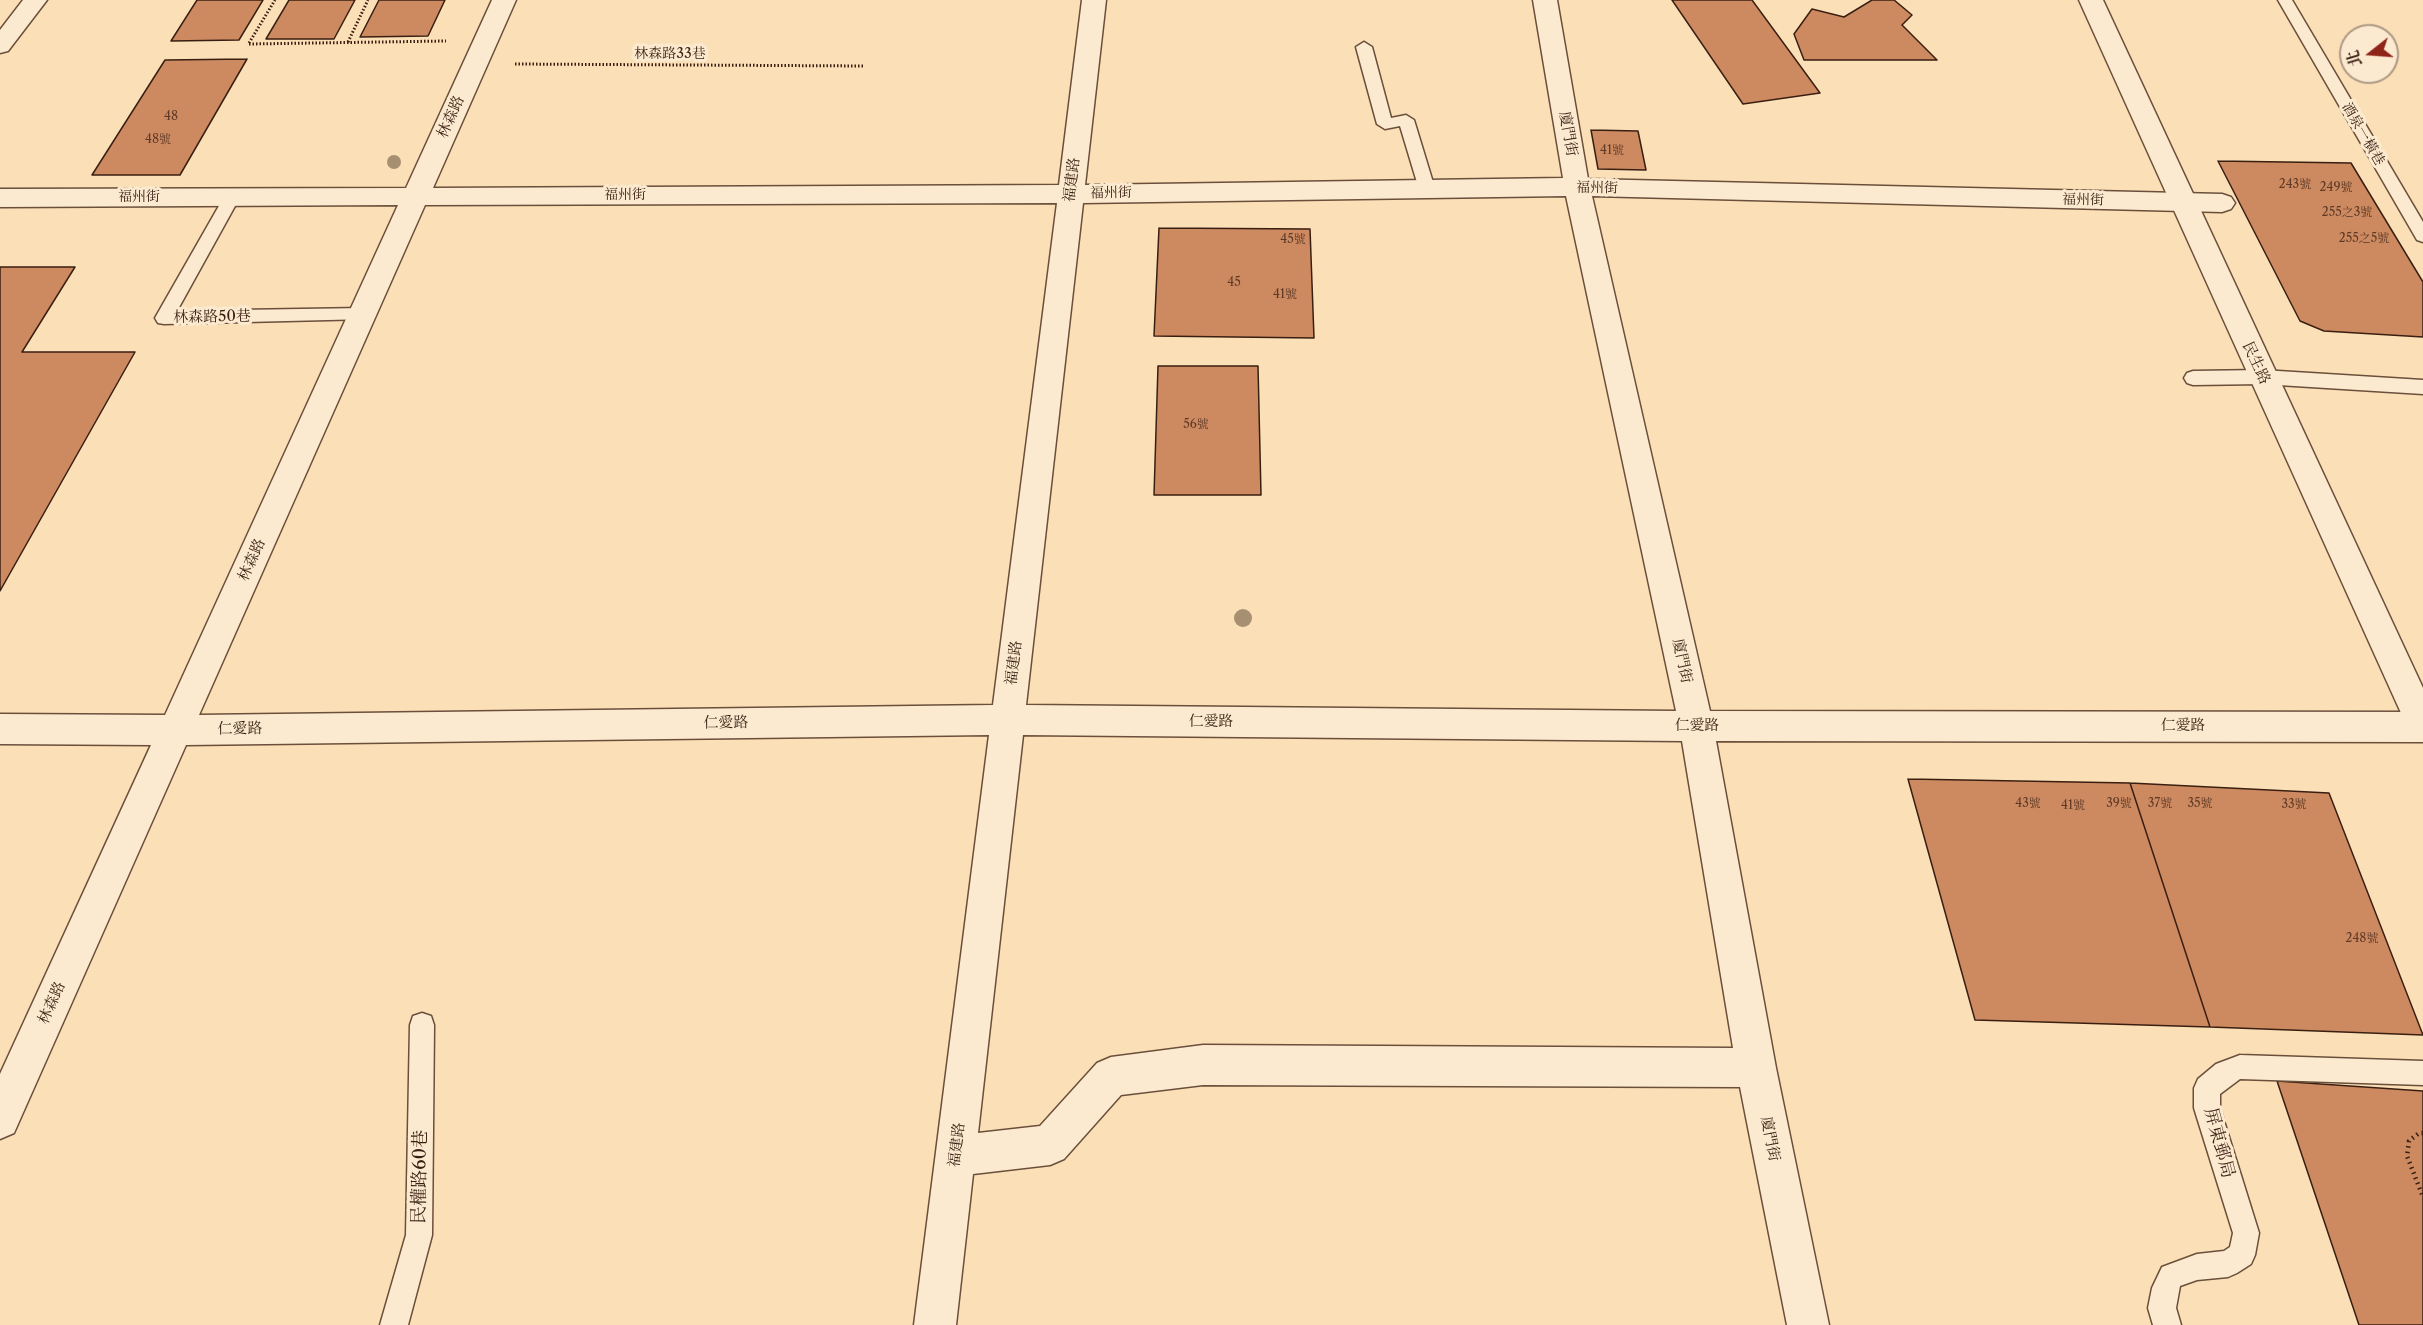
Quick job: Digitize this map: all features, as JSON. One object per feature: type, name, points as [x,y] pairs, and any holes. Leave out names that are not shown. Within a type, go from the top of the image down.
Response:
[{"type":"street","points":[[0,46],[35,0]]},
{"type":"street","name":"林森路","points":[[0,1119],[504,0]]},
{"type":"street","name":"福建路","points":[[935,1325],[1094,0]]},
{"type":"street","name":"廈門街","points":[[1545,0],[1577,187],[1696,726],[1756,1068],[1808,1325]]},
{"type":"street","name":"民生路","points":[[2091,0],[2423,726]]},
{"type":"street","name":"福州街","points":[[0,198],[1071,194],[1577,187],[2222,203]]},
{"type":"street","name":"仁愛路","points":[[0,729],[176,730],[1008,720],[1696,726],[2423,726]]},
{"type":"street","points":[[955,1156],[1050,1144],[1111,1077],[1203,1065],[1756,1068]]},
{"type":"lane","name":"酒泉一橫巷","points":[[2285,0],[2423,236]]},
{"type":"lane","points":[[1364,47],[1385,123],[1406,120],[1427,189]]},
{"type":"lane","name":"林森路50巷","points":[[232,197],[164,318],[363,314]]},
{"type":"lane","points":[[2193,378],[2262,377],[2423,387]]},
{"type":"lane","name":"民權路60巷","points":[[394,1325],[420,1235],[422,1025]]},
{"type":"lane","name":"屏東郵局","points":[[2167,1325],[2162,1308],[2165,1288],[2171,1276],[2197,1267],[2228,1264],[2242,1256],[2246,1233],[2208,1108],[2207,1088],[2225,1073],[2240,1066],[2423,1073]]},
{"type":"path","points":[[275,0],[249,44],[451,41]]},
{"type":"path","points":[[348,42],[368,0]]},
{"type":"path","name":"林森路33巷","points":[[475,64],[866,66]]},
{"type":"path","points":[[2423,1133],[2419,1133],[2409,1142],[2407,1156],[2423,1197]]},
{"type":"building","points":[[197,0],[263,0],[239,40],[171,41]]},
{"type":"building","points":[[289,0],[355,0],[334,39],[266,39]]},
{"type":"building","points":[[379,0],[445,0],[428,36],[360,37]]},
{"type":"building","points":[[1672,0],[1752,0],[1820,93],[1743,104]]},
{"type":"building","points":[[1872,0],[1894,0],[1912,15],[1902,25],[1937,60],[1804,60],[1794,34],[1812,9],[1844,17]]},
{"type":"building","points":[[247,59],[180,175],[92,175],[165,60]]},
{"type":"building","points":[[1591,130],[1638,131],[1646,170],[1598,169]]},
{"type":"building","points":[[2218,161],[2351,163],[2423,282],[2423,337],[2324,331],[2300,321]]},
{"type":"building","points":[[1159,228],[1310,229],[1314,338],[1154,336]]},
{"type":"building","points":[[0,267],[75,267],[22,352],[135,352],[0,591]]},
{"type":"building","points":[[1158,366],[1258,366],[1261,495],[1154,495]]},
{"type":"building","points":[[1908,779],[2130,783],[2210,1027],[1975,1020]]},
{"type":"building","points":[[2130,783],[2329,793],[2423,1035],[2210,1027]]},
{"type":"building","points":[[2277,1081],[2423,1091],[2423,1325],[2359,1325]]}]
